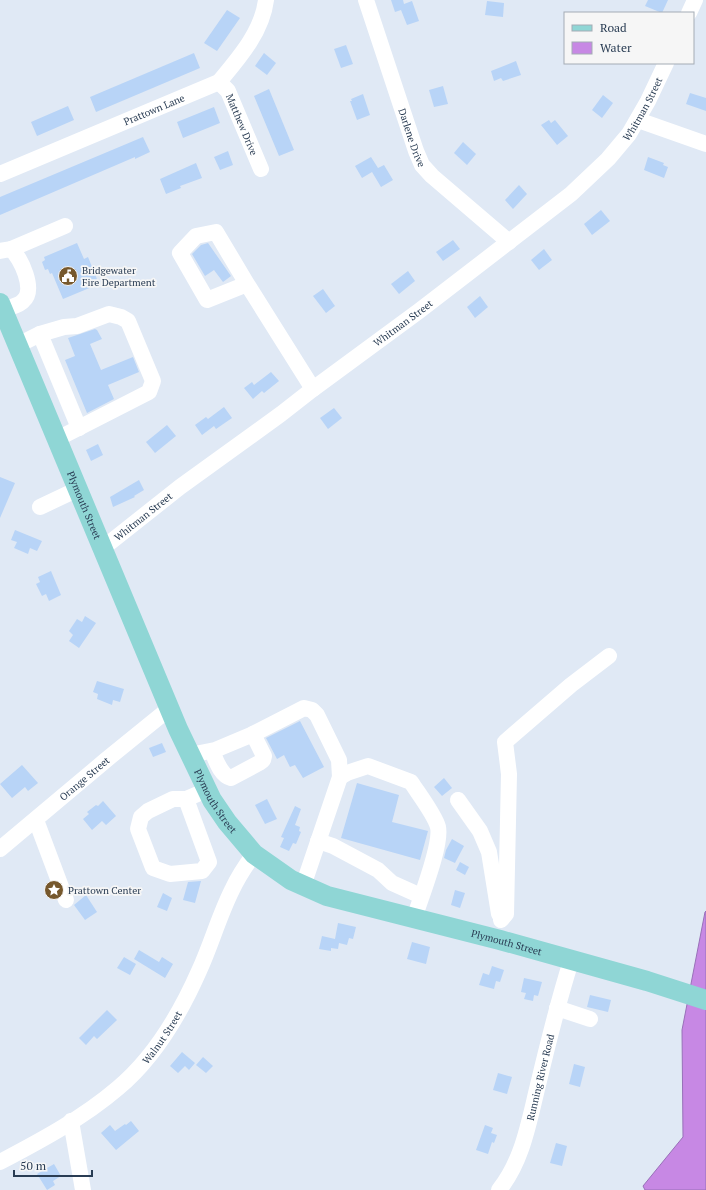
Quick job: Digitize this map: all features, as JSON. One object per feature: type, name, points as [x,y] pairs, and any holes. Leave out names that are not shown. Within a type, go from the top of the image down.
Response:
[{"type":"main road","name":"Plymouth Street","points":[[1,306],[190,755],[212,800],[227,822],[254,854],[280,873],[302,886],[327,896],[500,940],[706,1000]]},
{"type":"street","name":"Prattown Lane","points":[[0,174],[219,82],[241,56],[259,26],[266,0]]},
{"type":"street","name":"Darlene Drive","points":[[366,0],[422,165],[432,176],[509,242]]},
{"type":"street","points":[[689,12],[695,0]]},
{"type":"street","name":"Whitman Street","points":[[103,548],[175,491],[419,311],[550,210],[596,171],[619,146],[638,120],[666,64]]},
{"type":"street","name":"Matthew Drive","points":[[219,82],[228,91],[261,169]]},
{"type":"street","points":[[638,120],[706,144]]},
{"type":"street","points":[[5,250],[65,226]]},
{"type":"street","points":[[1,306],[22,302],[28,295],[29,282],[16,253],[5,250]]},
{"type":"street","points":[[247,284],[313,389]]},
{"type":"street","points":[[18,345],[40,334],[64,326],[78,326],[109,314],[121,317],[128,321],[134,334],[153,381],[149,392],[57,439]]},
{"type":"street","points":[[40,334],[79,428]]},
{"type":"street","points":[[40,506],[78,489]]},
{"type":"street","points":[[501,920],[506,914],[509,774],[505,742],[571,685],[609,656]]},
{"type":"street","name":"Orange Street","points":[[0,850],[170,708]]},
{"type":"street","points":[[190,755],[212,751],[253,734],[304,708],[312,710],[317,715],[339,760],[340,777],[302,886]]},
{"type":"street","points":[[212,751],[223,772],[226,776],[231,778],[263,760],[264,756],[253,734]]},
{"type":"street","points":[[340,777],[368,766],[411,782],[438,826],[435,854],[414,919]]},
{"type":"street","points":[[186,799],[209,862],[202,871],[170,874],[153,868],[138,829],[141,817],[148,811],[173,799],[186,799],[207,790]]},
{"type":"street","points":[[458,800],[480,831],[489,852],[497,908],[503,932],[500,940]]},
{"type":"street","points":[[36,820],[66,900]]},
{"type":"street","points":[[318,841],[333,846],[378,870],[392,883],[421,896]]},
{"type":"street","name":"Walnut Street","points":[[0,1162],[71,1121],[119,1088],[135,1072],[163,1036],[190,990],[233,888],[254,854]]},
{"type":"street","name":"Running River Road","points":[[499,1190],[511,1172],[526,1135],[557,1008],[571,960]]},
{"type":"street","points":[[557,1008],[590,1019]]},
{"type":"street","points":[[71,1121],[83,1190]]},
{"type":"water","points":[[706,911],[706,1190],[645,1190],[643,1186],[683,1137],[682,1030]]},
{"type":"building","points":[[391,0],[403,0],[404,4],[412,1],[419,21],[407,25],[401,10],[395,12]]},
{"type":"building","points":[[648,0],[668,0],[662,12],[645,6]]},
{"type":"building","points":[[487,1],[504,3],[503,17],[485,15]]},
{"type":"building","points":[[227,10],[240,18],[217,51],[204,43]]},
{"type":"building","points":[[346,45],[353,64],[341,68],[334,49]]},
{"type":"building","points":[[194,53],[200,68],[96,112],[90,97]]},
{"type":"building","points":[[264,53],[276,63],[267,75],[255,66]]},
{"type":"building","points":[[516,61],[521,75],[503,81],[501,78],[494,81],[491,71]]},
{"type":"building","points":[[443,86],[448,104],[434,107],[429,90]]},
{"type":"building","points":[[269,89],[294,150],[279,156],[254,96]]},
{"type":"building","points":[[690,93],[706,98],[706,111],[686,104]]},
{"type":"building","points":[[363,94],[370,115],[357,120],[350,101],[352,101],[351,99]]},
{"type":"building","points":[[603,95],[613,103],[602,118],[592,110]]},
{"type":"building","points":[[68,106],[74,120],[37,136],[31,122]]},
{"type":"building","points":[[214,107],[220,123],[183,138],[177,122]]},
{"type":"building","points":[[549,120],[551,123],[555,120],[568,136],[557,145],[541,125]]},
{"type":"building","points":[[143,137],[150,152],[0,215],[0,197]]},
{"type":"building","points":[[463,142],[476,154],[467,165],[454,153]]},
{"type":"building","points":[[228,151],[233,165],[220,170],[214,157]]},
{"type":"building","points":[[371,157],[378,168],[384,165],[393,180],[381,187],[372,172],[362,178],[355,166]]},
{"type":"building","points":[[648,157],[664,163],[663,165],[668,167],[664,178],[644,170]]},
{"type":"building","points":[[196,163],[202,178],[180,186],[181,188],[166,194],[160,179]]},
{"type":"building","points":[[519,185],[527,194],[513,209],[505,200]]},
{"type":"building","points":[[601,210],[610,221],[592,235],[584,224]]},
{"type":"building","points":[[453,240],[460,249],[443,261],[436,252]]},
{"type":"building","points":[[77,243],[84,259],[88,257],[99,284],[63,299],[52,273],[50,274],[48,269],[45,270],[42,262],[45,260],[44,257]]},
{"type":"building","points":[[208,243],[231,276],[223,282],[214,270],[205,276],[192,254],[201,245]]},
{"type":"building","points":[[544,249],[552,260],[539,270],[531,260]]},
{"type":"building","points":[[408,271],[415,281],[399,294],[391,284]]},
{"type":"building","points":[[323,289],[335,306],[326,313],[313,296]]},
{"type":"building","points":[[480,296],[488,307],[475,318],[467,307]]},
{"type":"building","points":[[95,329],[102,339],[90,344],[101,370],[133,357],[139,372],[108,385],[114,399],[87,413],[65,360],[75,356],[68,338]]},
{"type":"building","points":[[271,372],[279,381],[264,393],[262,391],[253,399],[244,388],[252,382],[254,385]]},
{"type":"building","points":[[224,407],[232,418],[216,429],[214,426],[202,435],[195,425],[206,417],[208,419]]},
{"type":"building","points":[[334,408],[342,418],[328,429],[320,418]]},
{"type":"building","points":[[167,425],[176,436],[155,453],[146,442]]},
{"type":"building","points":[[98,444],[103,455],[91,461],[86,450]]},
{"type":"building","points":[[0,477],[15,483],[0,518]]},
{"type":"building","points":[[139,480],[144,490],[134,496],[135,497],[113,507],[110,497]]},
{"type":"building","points":[[15,530],[42,541],[37,551],[30,548],[28,554],[14,548],[17,542],[11,540]]},
{"type":"building","points":[[51,571],[61,595],[49,601],[46,594],[42,596],[36,584],[40,582],[38,577]]},
{"type":"building","points":[[85,616],[96,623],[79,648],[69,641],[73,635],[69,631],[77,619],[82,622]]},
{"type":"building","points":[[97,681],[124,689],[120,702],[113,700],[112,705],[97,699],[98,694],[93,692]]},
{"type":"building","points":[[300,721],[324,767],[303,778],[295,765],[290,767],[284,755],[277,759],[266,738]]},
{"type":"building","points":[[162,743],[166,752],[153,757],[149,748]]},
{"type":"building","points":[[22,765],[38,783],[28,791],[25,787],[12,798],[0,784]]},
{"type":"building","points":[[444,778],[452,788],[442,796],[434,787]]},
{"type":"building","points":[[357,783],[399,795],[392,822],[428,831],[420,860],[341,838]]},
{"type":"building","points":[[267,799],[277,819],[265,824],[255,805]]},
{"type":"building","points":[[103,801],[116,816],[106,825],[102,821],[92,830],[83,819],[89,814],[87,812],[96,805],[98,806]]},
{"type":"building","points":[[295,806],[301,809],[295,825],[300,827],[299,831],[301,832],[296,844],[293,843],[289,851],[280,847],[284,838],[281,837]]},
{"type":"building","points":[[452,839],[464,846],[455,863],[444,858],[446,850]]},
{"type":"building","points":[[460,862],[469,867],[465,875],[456,870]]},
{"type":"building","points":[[201,881],[195,903],[183,900],[188,882]]},
{"type":"building","points":[[455,890],[465,893],[460,908],[451,905]]},
{"type":"building","points":[[163,893],[172,898],[167,911],[157,907]]},
{"type":"building","points":[[86,895],[97,912],[85,920],[74,905]]},
{"type":"building","points":[[338,923],[356,927],[353,939],[349,938],[347,945],[339,943],[338,949],[331,948],[331,951],[319,949],[322,936],[335,939]]},
{"type":"building","points":[[412,942],[430,947],[426,964],[407,959]]},
{"type":"building","points":[[139,950],[159,962],[162,957],[173,964],[165,978],[134,959]]},
{"type":"building","points":[[124,957],[136,964],[130,975],[117,968]]},
{"type":"building","points":[[492,966],[504,970],[500,982],[496,981],[494,989],[479,985],[483,973],[489,975]]},
{"type":"building","points":[[524,978],[542,982],[538,996],[534,995],[533,1001],[524,999],[526,993],[521,992]]},
{"type":"building","points":[[590,995],[611,1000],[608,1012],[587,1007]]},
{"type":"building","points":[[107,1010],[117,1020],[97,1039],[94,1036],[86,1045],[79,1038]]},
{"type":"building","points":[[182,1052],[195,1063],[189,1070],[185,1066],[178,1073],[170,1066]]},
{"type":"building","points":[[203,1057],[213,1066],[206,1073],[196,1065]]},
{"type":"building","points":[[574,1064],[585,1067],[580,1087],[569,1084]]},
{"type":"building","points":[[498,1073],[512,1077],[507,1094],[493,1090]]},
{"type":"building","points":[[131,1121],[139,1131],[116,1150],[101,1133],[110,1125],[115,1131]]},
{"type":"building","points":[[485,1125],[493,1128],[491,1133],[497,1135],[494,1143],[492,1142],[488,1154],[476,1150]]},
{"type":"building","points":[[556,1143],[567,1146],[562,1166],[550,1163]]},
{"type":"building","points":[[54,1164],[61,1176],[53,1181],[55,1185],[47,1190],[37,1174]]},
{"type":"place","name":"Bridgewater Fire Department","points":[[68,276]]},
{"type":"place","name":"Prattown Center","points":[[54,890]]}]
